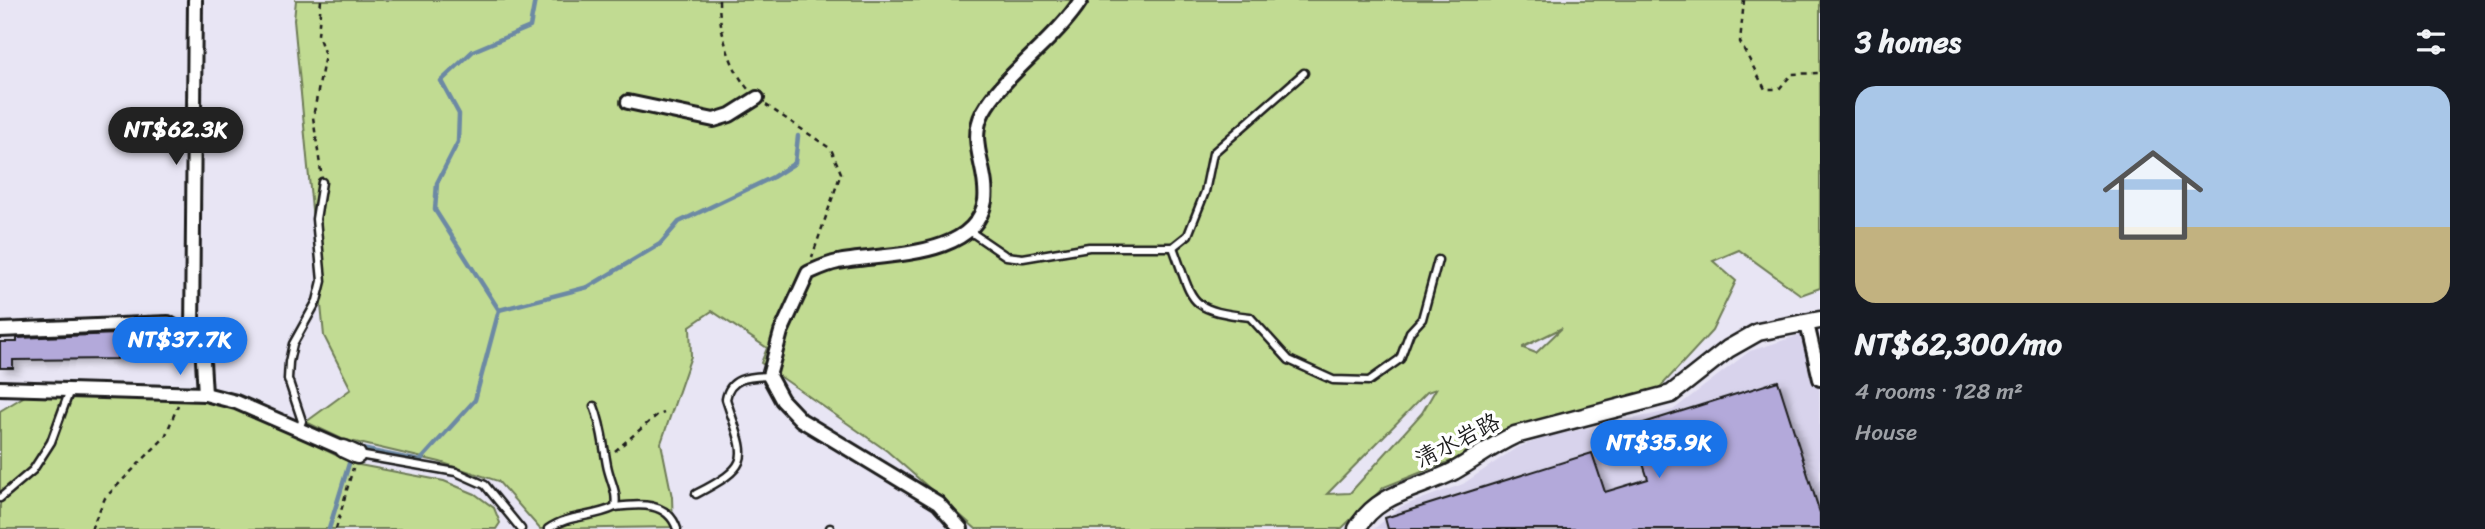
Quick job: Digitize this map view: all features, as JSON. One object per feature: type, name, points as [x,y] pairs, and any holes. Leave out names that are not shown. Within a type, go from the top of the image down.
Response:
[{"type":"street","points":[[192,335],[195,0]]},
{"type":"street","points":[[961,529],[939,503],[801,420],[782,400],[769,376],[781,332],[808,273],[835,262],[910,255],[951,241],[968,230],[985,202],[976,134],[984,112],[1055,34],[1081,0]]},
{"type":"street","points":[[628,102],[714,120],[730,116],[757,98]]},
{"type":"street","points":[[1813,322],[1820,379]]},
{"type":"street","name":"清水岩路","points":[[1357,529],[1376,505],[1453,471],[1491,445],[1515,435],[1671,394],[1728,349],[1758,332],[1813,322]]},
{"type":"street","points":[[0,330],[169,323],[192,335],[202,344],[205,394]]},
{"type":"street","points":[[0,388],[205,394],[236,402],[351,452]]},
{"type":"lane","points":[[968,230],[1006,256],[1023,258],[1089,247],[1173,247],[1188,235],[1205,192],[1213,153],[1304,72]]},
{"type":"lane","points":[[298,430],[302,421],[288,379],[289,362],[293,344],[317,300],[322,281],[316,219],[322,182]]},
{"type":"lane","points":[[1173,247],[1193,300],[1212,313],[1250,317],[1289,360],[1334,380],[1369,381],[1400,359],[1410,331],[1422,319],[1438,260]]},
{"type":"lane","points":[[696,494],[732,475],[740,460],[741,445],[726,399],[728,392],[741,378],[769,376]]},
{"type":"lane","points":[[0,498],[33,470],[51,442],[71,388]]},
{"type":"lane","points":[[594,406],[604,435],[610,479],[617,495],[615,508]]},
{"type":"lane","points":[[351,452],[456,472],[485,485],[521,529]]},
{"type":"lane","points":[[548,529],[573,516],[602,514],[615,508],[652,505],[675,521],[677,529]]},
{"type":"path","points":[[321,0],[318,35],[325,55],[313,117],[322,182]]},
{"type":"path","points":[[719,0],[719,15],[729,53],[746,87],[757,98],[831,149],[841,173],[819,230],[808,273]]},
{"type":"path","points":[[1744,0],[1740,41],[1765,89],[1779,89],[1792,74],[1809,71],[1820,73]]},
{"type":"path","points":[[91,529],[105,498],[165,437],[176,414],[181,394]]},
{"type":"path","points":[[606,455],[664,413]]},
{"type":"path","points":[[336,529],[351,452]]},
{"type":"shaded area","points":[[1819,329],[1820,529],[1374,529],[1400,507],[1463,484],[1516,448],[1547,437],[1673,410],[1750,351]]},
{"type":"green space","points":[[296,0],[1820,0],[1820,288],[1801,295],[1739,250],[1713,261],[1736,281],[1712,331],[1654,394],[1437,466],[1384,487],[1341,529],[976,529],[887,451],[761,363],[767,348],[712,311],[690,326],[691,356],[661,443],[672,497],[673,527],[540,529],[498,481],[440,462],[342,439],[306,422],[351,389],[324,336],[294,20]],"holes":[[[1562,328],[1536,353],[1523,348],[1523,347]],[[1436,389],[1422,413],[1350,493],[1327,494],[1427,392]]]},
{"type":"green space","points":[[40,387],[227,398],[266,421],[354,464],[444,481],[475,494],[494,508],[500,523],[496,529],[0,529],[0,411]]},
{"type":"building","points":[[117,334],[117,359],[13,360],[13,368],[0,368],[0,342],[17,342],[17,338]]},
{"type":"building","points":[[1778,381],[1820,513],[1820,529],[1388,529],[1385,518],[1592,453],[1605,492],[1648,479],[1631,427]]},
{"type":"waterway","points":[[357,448],[420,461],[475,400],[499,310],[435,210],[437,183],[458,142],[459,114],[441,81],[473,51],[530,27],[535,0]]},
{"type":"waterway","points":[[499,310],[588,287],[660,244],[679,222],[773,177],[795,163],[798,136]]},
{"type":"waterway","points":[[329,529],[351,457]]}]
